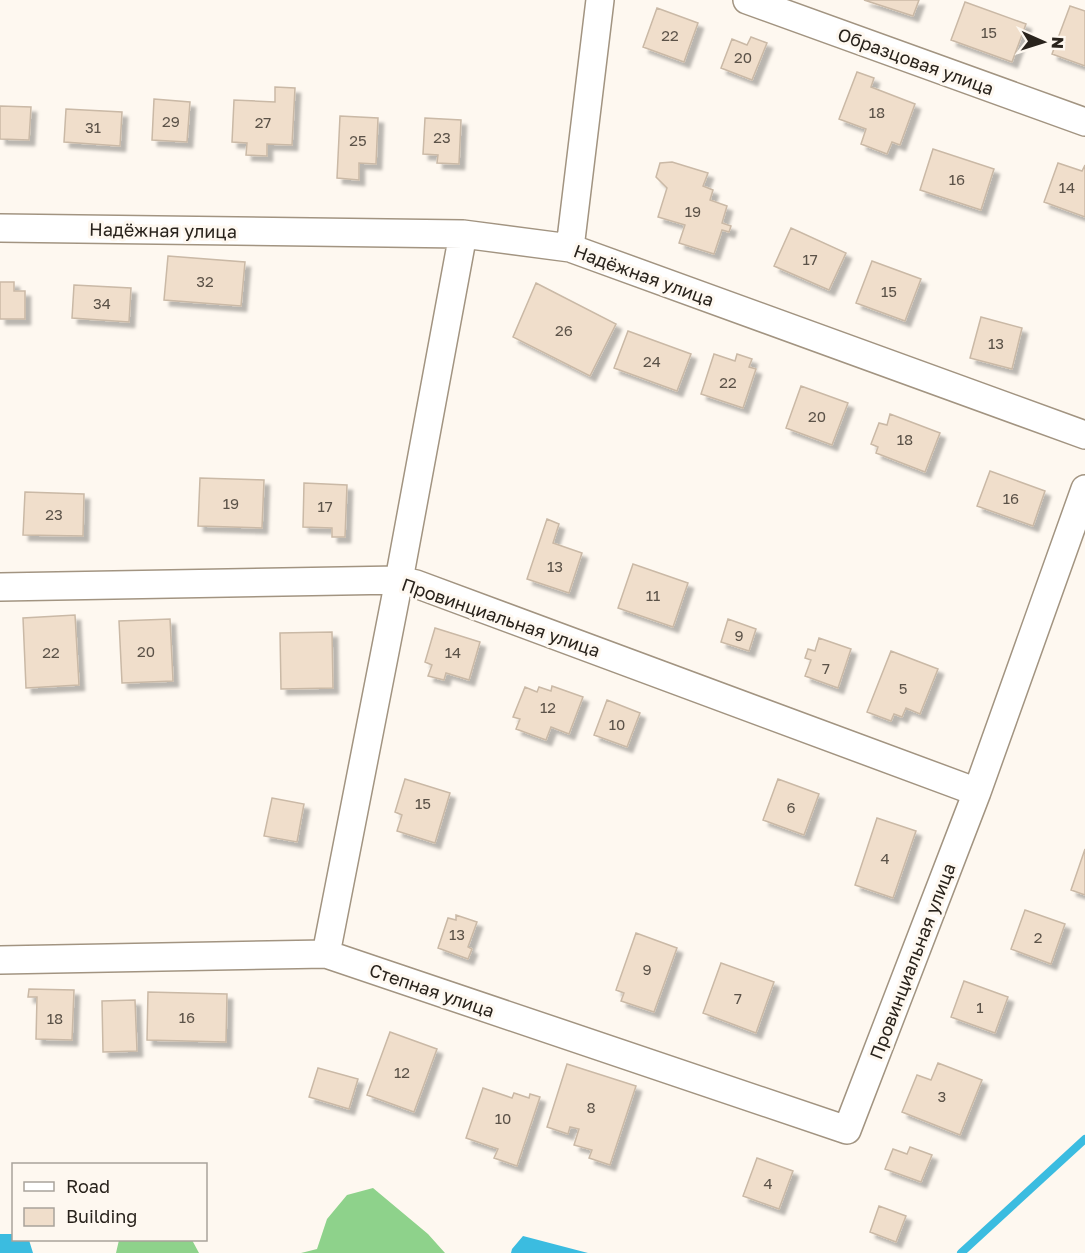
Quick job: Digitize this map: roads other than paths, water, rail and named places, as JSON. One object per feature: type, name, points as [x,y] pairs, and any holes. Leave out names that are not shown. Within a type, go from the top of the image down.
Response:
[{"type":"street","points":[[570,248],[600,0]]},
{"type":"street","name":"Образцовая улица","points":[[747,0],[1085,122]]},
{"type":"street","name":"Надёжная улица","points":[[0,228],[463,234],[570,248],[1085,435]]},
{"type":"street","points":[[326,954],[399,580],[463,234]]},
{"type":"street","name":"Провинциальная улица","points":[[847,1130],[977,792],[1085,489]]},
{"type":"street","name":"Провинциальная улица","points":[[0,587],[399,580],[977,792]]},
{"type":"street","name":"Степная улица","points":[[0,960],[326,954],[847,1130]]},
{"type":"water","points":[[0,1234],[12,1234],[12,1241],[29,1241],[33,1253],[0,1253]]},
{"type":"water","points":[[523,1236],[588,1253],[511,1253]]},
{"type":"waterway","points":[[961,1253],[1085,1139]]}]
